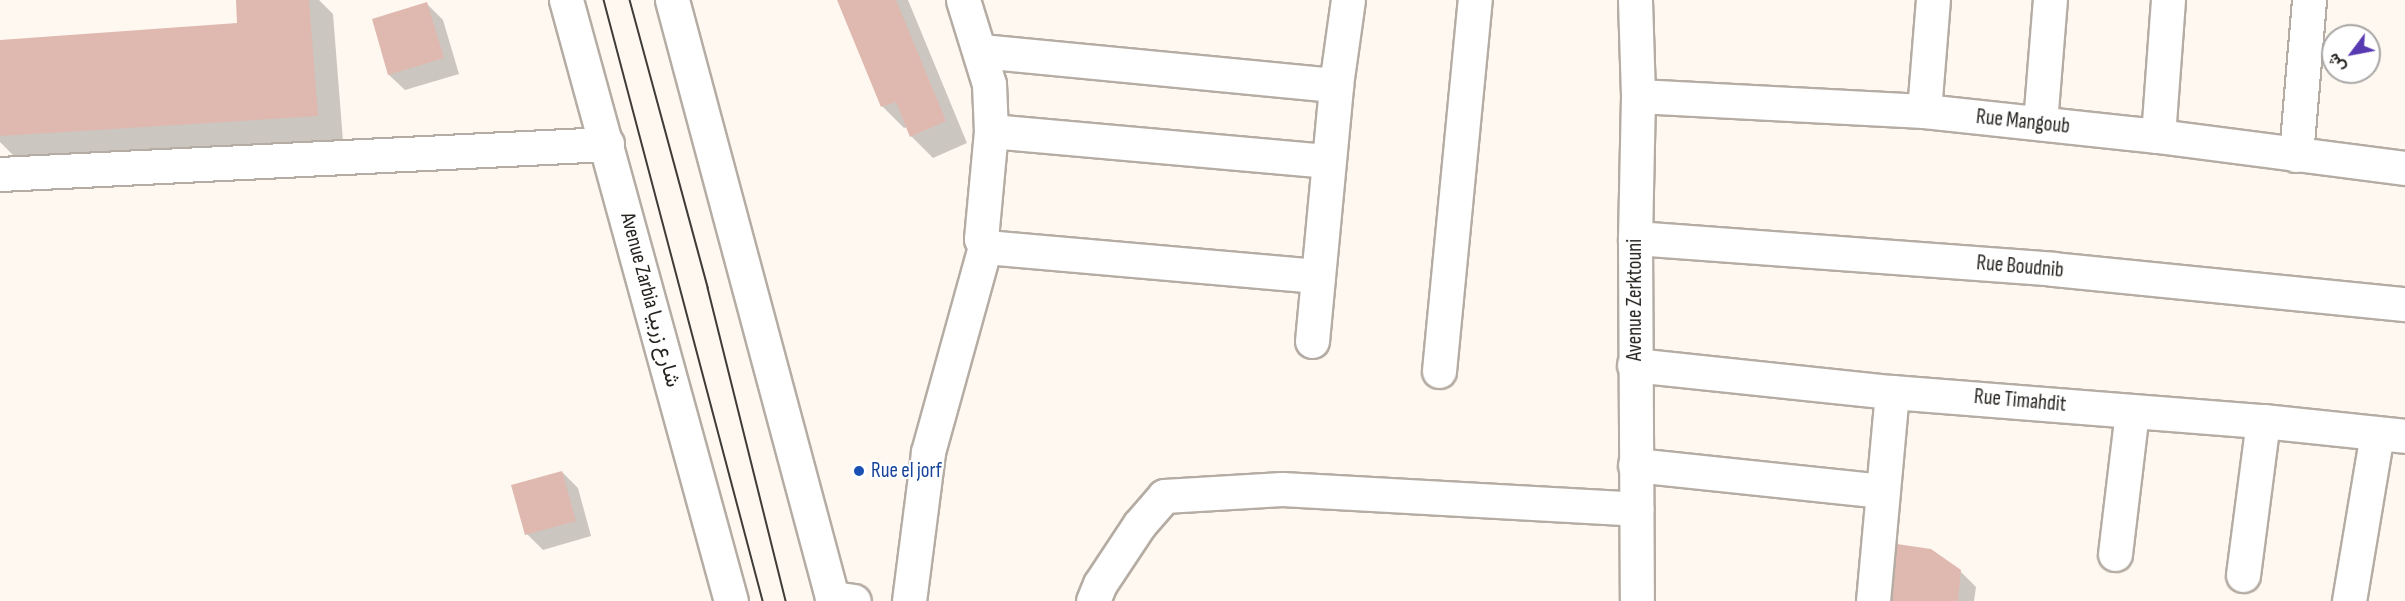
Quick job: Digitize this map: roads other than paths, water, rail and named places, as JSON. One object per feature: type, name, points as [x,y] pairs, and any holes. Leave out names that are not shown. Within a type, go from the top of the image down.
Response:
[{"type":"street","name":"Avenue Zarbia شارع زربيا","points":[[566,0],[731,601]]},
{"type":"street","points":[[672,0],[840,600]]},
{"type":"street","points":[[909,601],[928,453],[985,247],[981,239],[991,131],[989,84],[981,51],[963,0]]},
{"type":"street","points":[[1312,341],[1336,85],[1348,0]]},
{"type":"street","points":[[1439,371],[1475,0]]},
{"type":"street","name":"Avenue Zerktouni","points":[[1635,0],[1638,96],[1634,365],[1637,601]]},
{"type":"street","points":[[1924,111],[1933,0]]},
{"type":"street","points":[[2040,123],[2050,0]]},
{"type":"street","points":[[2158,136],[2168,0]]},
{"type":"street","points":[[2296,155],[2309,0]]},
{"type":"street","points":[[981,51],[1336,85]]},
{"type":"street","name":"Rue Mangoub","points":[[1638,96],[1924,111],[2158,136],[2405,168]]},
{"type":"street","points":[[991,131],[1329,162]]},
{"type":"street","points":[[0,174],[607,144]]},
{"type":"street","name":"Rue Boudnib","points":[[1635,238],[2053,269],[2405,304]]},
{"type":"street","points":[[985,247],[1318,276]]},
{"type":"street","name":"Rue Timahdit","points":[[1634,365],[1893,392],[2039,402],[2391,434]]},
{"type":"street","points":[[1873,601],[1893,392]]},
{"type":"street","points":[[2115,554],[2132,412]]},
{"type":"street","points":[[2243,575],[2263,421]]},
{"type":"street","points":[[2349,601],[2391,434]]},
{"type":"street","points":[[1635,465],[1883,491]]},
{"type":"street","points":[[1093,601],[1100,584],[1139,525],[1164,496],[1282,489],[1636,509]]},
{"type":"tram line","points":[[604,0],[763,601]]},
{"type":"tram line","points":[[630,0],[708,288],[786,601]]},
{"type":"place","name":"Rue el jorf","points":[[859,471]]}]
